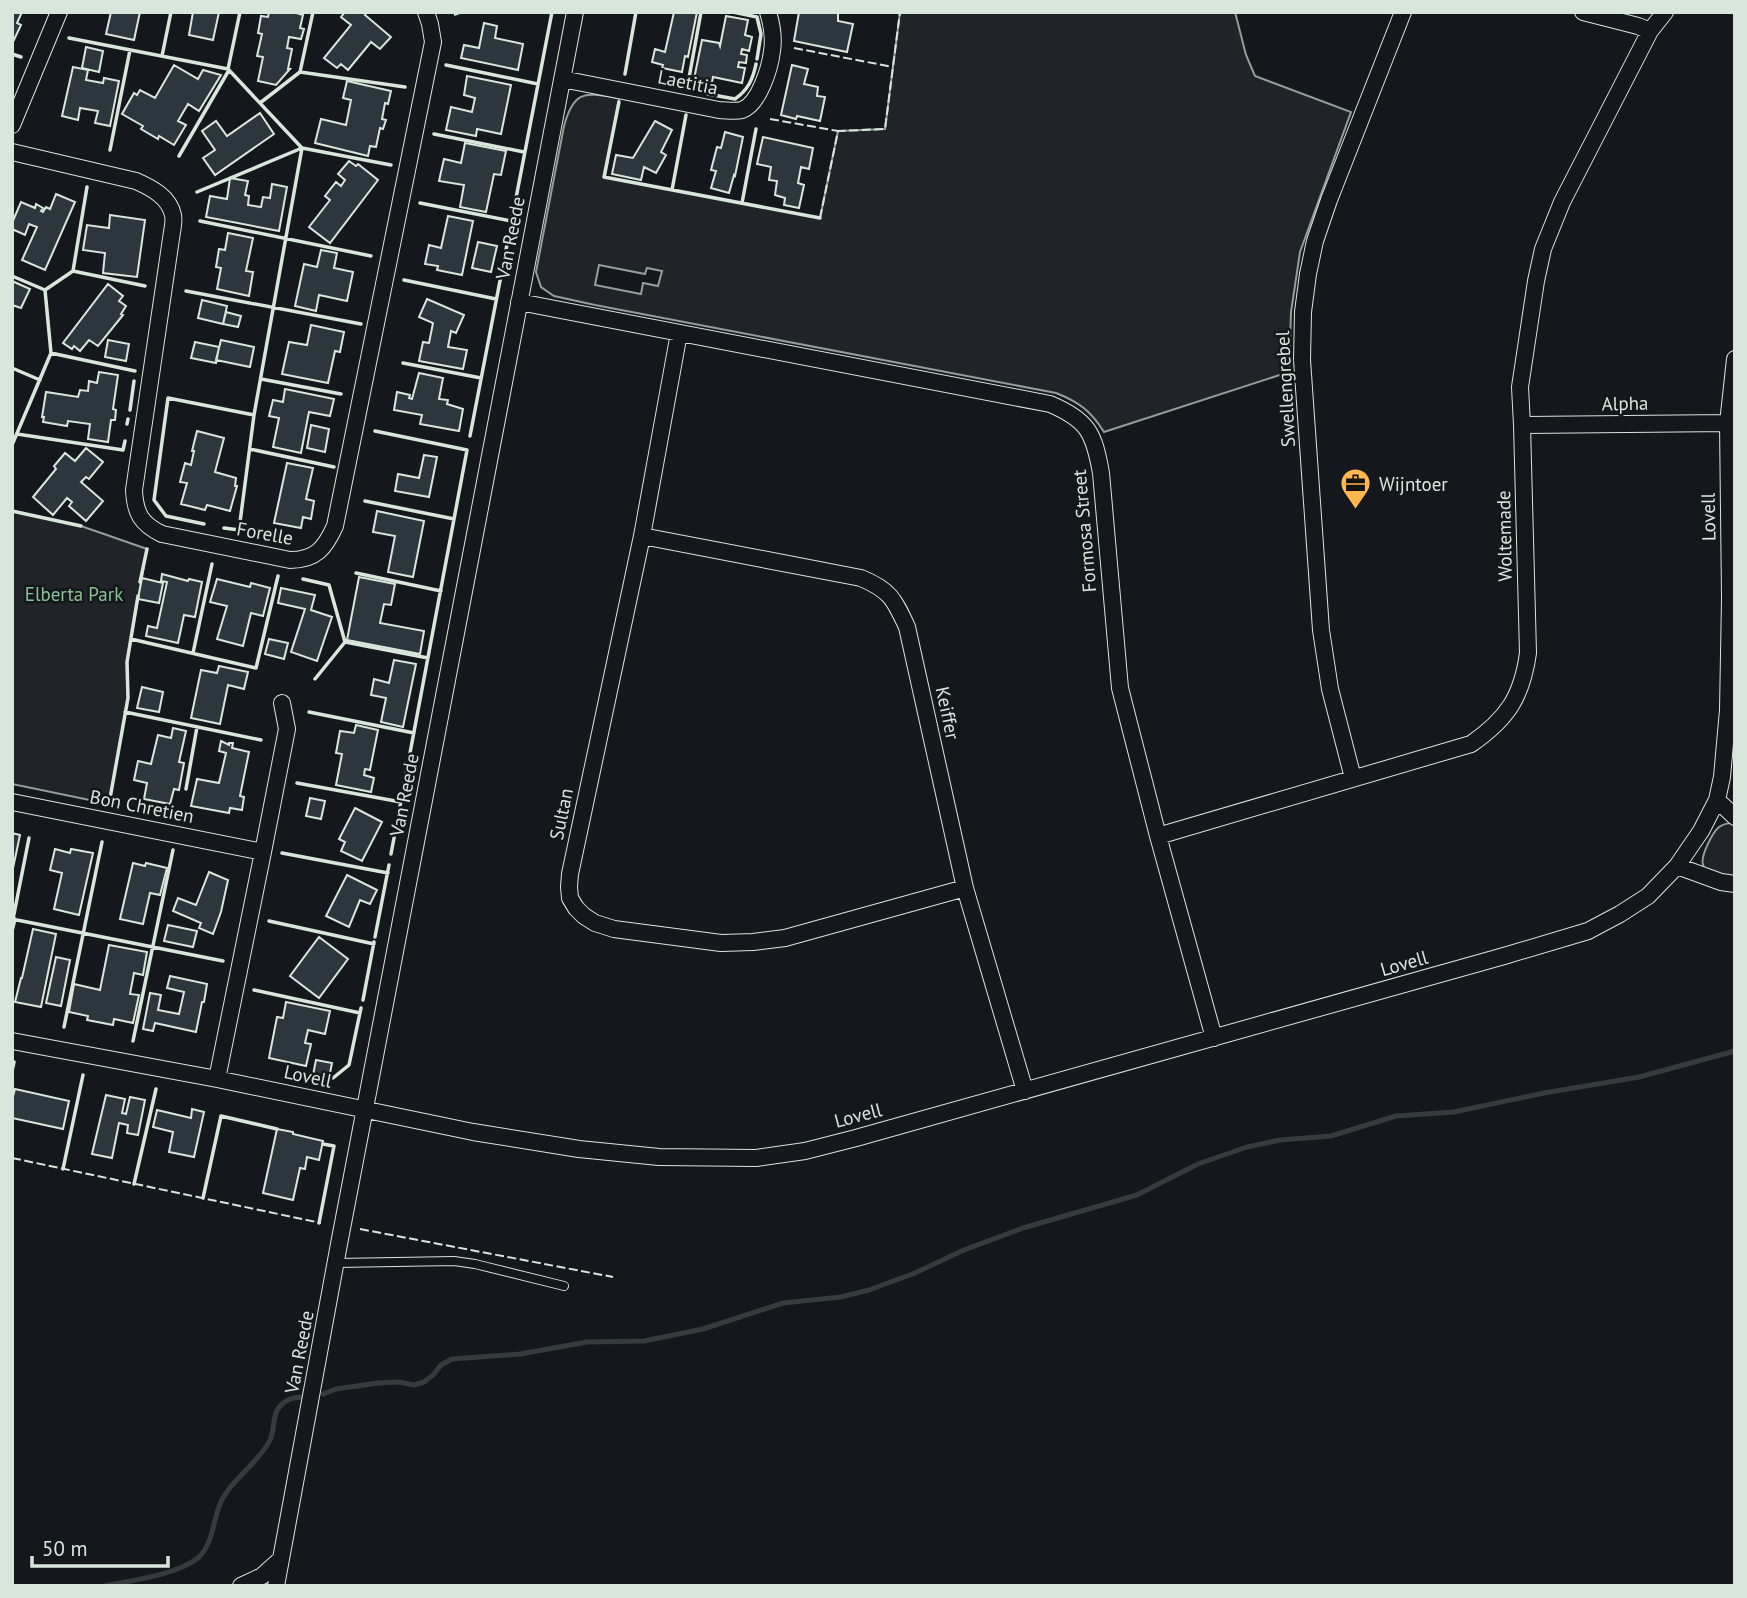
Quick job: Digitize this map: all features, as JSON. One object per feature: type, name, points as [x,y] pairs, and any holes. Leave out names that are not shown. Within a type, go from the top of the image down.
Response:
[{"type":"street","points":[[12,125],[59,12]]},
{"type":"street","name":"Forelle","points":[[12,152],[136,181],[152,188],[165,199],[173,215],[134,490],[137,511],[143,522],[162,534],[290,560],[313,556],[329,539],[335,526],[433,42],[426,12]]},
{"type":"street","name":"Van Reede","points":[[276,1586],[575,12]]},
{"type":"street","name":"Laetitia","points":[[562,79],[719,110],[743,110],[757,96],[763,84],[772,51],[768,12]]},
{"type":"street","name":"Swellengrebel","points":[[1353,778],[1330,690],[1321,630],[1302,360],[1303,312],[1315,241],[1403,12]]},
{"type":"street","points":[[1583,12],[1650,31]]},
{"type":"street","name":"Woltemade","points":[[1158,836],[1471,744],[1492,730],[1510,707],[1520,689],[1528,653],[1520,387],[1543,249],[1562,202],[1650,31],[1665,12]]},
{"type":"street","name":"Formosa Street","points":[[519,302],[1050,404],[1070,412],[1087,428],[1096,445],[1101,472],[1120,688],[1213,1038]]},
{"type":"street","name":"Sultan","points":[[679,332],[642,536],[570,874],[570,898],[584,916],[614,929],[721,943],[785,937],[965,888]]},
{"type":"street","name":"Lovell","points":[[12,1041],[217,1079],[473,1132],[579,1149],[659,1157],[756,1158],[805,1151],[844,1141],[1588,931],[1648,895],[1677,866],[1701,831],[1717,800],[1725,754],[1732,598],[1728,422],[1735,359]]},
{"type":"street","name":"Alpha","points":[[1522,425],[1728,422]]},
{"type":"street","name":"Keiffer","points":[[642,536],[861,578],[887,592],[897,605],[907,627],[965,888],[1025,1091]]},
{"type":"street","points":[[217,1079],[287,729],[282,703]]},
{"type":"street","points":[[1717,800],[1735,817]]},
{"type":"street","name":"Bon Chretien","points":[[12,802],[263,852]]},
{"type":"street","points":[[1677,866],[1721,882],[1735,884]]},
{"type":"street","points":[[241,1586],[262,1576],[281,1559]]},
{"type":"lane","points":[[337,1263],[454,1261],[564,1286]]},
{"type":"green space","points":[[900,12],[1235,12],[1246,55],[1255,76],[1351,112],[1300,252],[1291,312],[1289,372],[1104,432],[1084,408],[1056,393],[595,305],[554,296],[541,287],[536,272],[564,126],[572,105],[582,96],[619,98],[605,177],[820,218],[838,131],[885,129]],"holes":[[[599,265],[645,274],[647,268],[662,271],[658,286],[643,283],[641,294],[595,285]]]},
{"type":"green space","name":"Elberta Park","points":[[12,511],[81,526],[147,549],[127,661],[128,698],[109,804],[12,784]]},
{"type":"green space","points":[[1730,823],[1735,826],[1735,877],[1710,872],[1703,863],[1713,834],[1720,826]]},
{"type":"building","points":[[12,12],[22,12],[17,23],[21,25],[12,44]]},
{"type":"building","points":[[111,12],[140,12],[134,40],[106,34]]},
{"type":"building","points":[[193,12],[219,12],[213,40],[189,35]]},
{"type":"building","points":[[269,12],[293,12],[303,15],[300,28],[304,29],[301,39],[289,37],[287,48],[292,49],[290,69],[276,85],[258,81],[263,57],[257,56],[262,34],[258,33],[261,16],[268,17]]},
{"type":"building","points":[[345,12],[366,12],[365,15],[391,37],[380,49],[371,42],[348,70],[341,64],[337,68],[324,58],[351,25],[341,17]]},
{"type":"building","points":[[674,12],[697,12],[688,57],[685,56],[682,72],[662,68],[663,65],[652,62],[655,49],[665,52]]},
{"type":"building","points":[[799,12],[838,12],[838,21],[853,24],[847,52],[794,41]]},
{"type":"building","points":[[726,16],[748,20],[745,35],[752,37],[749,51],[742,49],[741,54],[747,55],[746,63],[739,62],[738,67],[745,68],[742,83],[713,77],[712,83],[694,79],[702,40],[719,43],[720,46]]},
{"type":"building","points":[[484,23],[497,26],[495,38],[523,44],[518,70],[461,58],[464,45],[479,48]]},
{"type":"building","points":[[86,47],[103,51],[99,72],[82,68]]},
{"type":"building","points":[[174,65],[198,79],[203,70],[221,75],[199,111],[188,104],[178,121],[186,125],[174,145],[141,129],[143,126],[122,114],[134,93],[137,95],[140,90],[155,98]]},
{"type":"building","points":[[792,65],[808,69],[804,84],[818,87],[817,96],[825,97],[820,121],[781,115]]},
{"type":"building","points":[[73,67],[88,70],[86,80],[103,83],[104,78],[119,81],[110,126],[95,123],[98,111],[80,108],[78,120],[62,116]]},
{"type":"building","points":[[467,76],[511,85],[501,134],[477,129],[476,136],[446,130],[451,107],[472,112],[475,98],[464,95]]},
{"type":"building","points":[[347,81],[391,91],[388,104],[385,103],[382,119],[386,120],[383,129],[380,128],[376,147],[370,146],[368,156],[315,143],[321,119],[346,125],[351,100],[343,98]]},
{"type":"building","points":[[260,113],[274,134],[215,175],[203,158],[215,150],[202,131],[216,121],[227,136]]},
{"type":"building","points":[[655,121],[672,130],[661,152],[666,155],[656,173],[644,167],[641,180],[612,174],[616,155],[633,158]]},
{"type":"building","points":[[725,132],[743,137],[729,193],[711,188],[716,171],[711,170],[717,147],[721,148]]},
{"type":"building","points":[[763,137],[813,148],[809,169],[801,167],[798,183],[804,185],[799,208],[784,205],[785,198],[775,195],[777,181],[769,180],[771,167],[757,164]]},
{"type":"building","points":[[465,143],[506,151],[501,175],[494,174],[486,212],[460,207],[464,185],[439,181],[444,159],[461,163]]},
{"type":"building","points":[[349,161],[356,166],[358,164],[378,180],[330,243],[309,227],[330,200],[325,196],[336,182],[341,186],[345,180],[338,174]]},
{"type":"building","points":[[230,178],[248,181],[245,195],[249,196],[248,205],[261,207],[263,197],[270,198],[272,184],[287,187],[279,231],[206,217],[210,196],[227,199]]},
{"type":"building","points":[[56,194],[75,202],[45,270],[22,260],[37,227],[29,224],[25,235],[12,229],[12,223],[21,202],[35,208],[36,204],[43,208],[43,212],[46,207],[50,209]]},
{"type":"building","points":[[110,215],[145,220],[137,277],[103,273],[105,253],[83,250],[87,225],[109,228]]},
{"type":"building","points":[[448,216],[473,221],[462,275],[437,270],[438,266],[425,264],[429,245],[441,248]]},
{"type":"building","points":[[228,233],[253,238],[246,271],[253,272],[249,296],[217,289],[221,268],[216,267],[219,249],[225,250]]},
{"type":"building","points":[[478,242],[497,246],[491,272],[472,268]]},
{"type":"building","points":[[321,250],[337,253],[334,268],[353,272],[347,301],[319,295],[316,311],[295,306],[304,264],[317,267]]},
{"type":"building","points":[[12,281],[30,289],[21,308],[12,305]]},
{"type":"building","points":[[108,284],[123,296],[119,301],[126,306],[121,314],[123,315],[98,346],[89,340],[80,351],[74,346],[72,349],[63,343]]},
{"type":"building","points":[[427,299],[464,315],[456,333],[451,331],[448,347],[467,350],[463,369],[419,361],[423,342],[429,343],[433,323],[419,317]]},
{"type":"building","points":[[202,300],[227,306],[223,324],[198,318]]},
{"type":"building","points":[[226,312],[241,316],[238,327],[223,324]]},
{"type":"building","points":[[311,325],[344,332],[340,352],[335,351],[328,383],[282,374],[289,342],[307,345]]},
{"type":"building","points":[[108,340],[129,344],[126,361],[105,357]]},
{"type":"building","points":[[221,340],[254,347],[250,367],[216,360]]},
{"type":"building","points":[[195,342],[219,347],[216,363],[191,358]]},
{"type":"building","points":[[99,372],[118,375],[113,409],[116,410],[115,420],[111,420],[108,442],[88,439],[90,424],[68,421],[67,426],[43,422],[46,392],[78,397],[80,390],[88,391],[89,381],[97,383]]},
{"type":"building","points":[[419,373],[443,378],[439,399],[448,400],[447,404],[463,409],[459,431],[420,424],[422,415],[394,410],[397,392],[410,395],[409,398],[412,399]]},
{"type":"building","points":[[285,389],[334,399],[330,416],[309,412],[301,453],[273,447],[279,418],[269,416],[273,400],[283,402]]},
{"type":"building","points":[[311,425],[329,429],[325,452],[307,448]]},
{"type":"building","points":[[197,431],[224,438],[215,472],[236,478],[237,486],[230,511],[207,505],[205,510],[181,504],[187,483],[180,482],[185,463],[191,465]]},
{"type":"building","points":[[86,448],[103,462],[89,479],[86,477],[81,482],[103,501],[86,521],[69,506],[72,502],[67,498],[53,515],[33,497],[56,469],[54,466],[65,453],[75,461]]},
{"type":"building","points":[[424,455],[437,457],[429,497],[395,491],[398,474],[419,478]]},
{"type":"building","points":[[287,463],[313,468],[306,499],[314,501],[311,519],[303,517],[301,528],[274,523]]},
{"type":"building","points":[[377,511],[424,521],[413,577],[388,572],[395,536],[373,532]]},
{"type":"building","points":[[162,574],[202,582],[195,617],[184,615],[178,643],[146,636],[148,626],[157,628],[167,582],[161,581]]},
{"type":"building","points":[[359,577],[395,584],[391,605],[384,604],[380,623],[424,631],[420,654],[347,640]]},
{"type":"building","points":[[142,578],[163,583],[159,603],[138,599]]},
{"type":"building","points":[[217,579],[250,587],[251,583],[270,588],[263,616],[251,613],[243,646],[217,639],[227,606],[210,602]]},
{"type":"building","points":[[281,588],[315,595],[311,610],[332,617],[317,661],[291,652],[305,609],[278,603]]},
{"type":"building","points":[[269,639],[288,643],[284,659],[265,654]]},
{"type":"building","points":[[394,660],[416,664],[403,727],[381,722],[386,698],[371,695],[374,679],[389,683]]},
{"type":"building","points":[[219,666],[248,672],[244,689],[228,685],[220,724],[191,718],[201,670],[217,673]]},
{"type":"building","points":[[142,687],[163,692],[159,712],[137,708]]},
{"type":"building","points":[[356,725],[378,730],[370,770],[365,769],[364,775],[374,778],[371,792],[336,785],[342,754],[336,753],[340,731],[354,733]]},
{"type":"building","points":[[173,728],[186,731],[179,762],[184,763],[179,790],[174,789],[170,804],[144,799],[147,783],[134,780],[138,761],[151,764],[158,735],[171,738]]},
{"type":"building","points":[[221,741],[229,745],[233,743],[232,748],[249,752],[240,796],[244,797],[242,810],[230,808],[229,813],[191,806],[197,779],[219,783],[226,753],[219,751]]},
{"type":"building","points":[[310,798],[325,801],[321,819],[306,816]]},
{"type":"building","points":[[355,808],[382,822],[362,861],[341,851],[345,842],[339,839]]},
{"type":"building","points":[[12,833],[20,835],[12,873]]},
{"type":"building","points":[[55,849],[70,853],[71,849],[93,853],[79,915],[54,909],[62,873],[50,870]]},
{"type":"building","points":[[133,863],[167,868],[160,895],[150,893],[143,924],[120,919]]},
{"type":"building","points":[[209,872],[228,880],[213,934],[199,928],[201,923],[173,911],[178,898],[196,905]]},
{"type":"building","points":[[347,875],[377,890],[370,904],[360,900],[349,927],[326,916]]},
{"type":"building","points":[[168,925],[197,931],[193,947],[164,941]]},
{"type":"building","points":[[33,929],[56,934],[41,1007],[15,1002]]},
{"type":"building","points":[[319,937],[348,959],[319,998],[290,976]]},
{"type":"building","points":[[109,945],[147,952],[143,975],[134,973],[130,994],[139,995],[133,1023],[114,1019],[113,1025],[87,1020],[88,1016],[69,1012],[74,984],[100,990]]},
{"type":"building","points":[[56,957],[70,960],[61,1006],[46,1003]]},
{"type":"building","points":[[170,976],[207,984],[196,1032],[155,1023],[153,1031],[143,1029],[150,993],[161,995],[158,1010],[179,1014],[184,992],[167,988]]},
{"type":"building","points":[[286,1002],[330,1011],[325,1034],[308,1030],[305,1043],[311,1044],[306,1066],[269,1058],[277,1017],[283,1018]]},
{"type":"building","points":[[316,1060],[332,1063],[329,1078],[313,1075]]},
{"type":"building","points":[[15,1089],[69,1101],[63,1129],[12,1118]]},
{"type":"building","points":[[106,1095],[125,1099],[122,1113],[126,1114],[130,1097],[145,1100],[138,1135],[127,1133],[128,1125],[119,1123],[112,1158],[92,1154]]},
{"type":"building","points":[[192,1109],[204,1112],[194,1157],[169,1152],[173,1132],[153,1127],[157,1110],[191,1118]]},
{"type":"building","points":[[277,1129],[323,1141],[319,1160],[307,1157],[305,1169],[300,1168],[293,1200],[263,1193]]},
{"type":"waterway","points":[[323,1394],[336,1389],[378,1383],[399,1382],[414,1385],[424,1382],[441,1365],[452,1359],[520,1354],[587,1342],[644,1341],[703,1329],[783,1303],[841,1297],[915,1273],[964,1250],[1023,1228],[1137,1195],[1198,1164],[1247,1147],[1280,1140],[1331,1136],[1396,1116],[1454,1112],[1639,1077],[1735,1051]]},
{"type":"waterway","points":[[105,1586],[166,1573],[198,1558],[207,1546],[225,1495],[259,1457],[270,1440],[278,1409],[288,1400],[301,1397]]},
{"type":"fence","points":[[454,15],[463,12]]},
{"type":"fence","points":[[820,218],[838,131],[885,129],[900,12]]},
{"type":"fence","points":[[794,48],[893,67]]},
{"type":"fence","points":[[770,119],[838,131]]},
{"type":"fence","points":[[12,1158],[321,1223]]},
{"type":"fence","points":[[360,1229],[613,1277]]},
{"type":"wall","points":[[162,56],[171,12]]},
{"type":"wall","points":[[228,69],[240,12]]},
{"type":"wall","points":[[260,103],[300,72],[313,12]]},
{"type":"wall","points":[[470,436],[552,12]]},
{"type":"wall","points":[[625,74],[636,12]]},
{"type":"wall","points":[[687,89],[701,12]]},
{"type":"wall","points":[[733,12],[757,17],[761,34],[757,59]]},
{"type":"wall","points":[[69,38],[228,69],[302,148],[254,415],[239,530],[224,528]]},
{"type":"wall","points":[[110,150],[130,50]]},
{"type":"wall","points":[[12,54],[21,57]]},
{"type":"wall","points":[[708,94],[735,99],[749,84],[756,64]]},
{"type":"wall","points":[[446,65],[538,84]]},
{"type":"wall","points":[[179,156],[229,70]]},
{"type":"wall","points":[[300,72],[405,87]]},
{"type":"wall","points":[[619,102],[604,177],[820,218]]},
{"type":"wall","points":[[672,190],[686,115]]},
{"type":"wall","points":[[742,203],[756,129]]},
{"type":"wall","points":[[434,134],[524,152]]},
{"type":"wall","points":[[197,192],[302,148],[391,165]]},
{"type":"wall","points":[[45,290],[73,271],[87,187]]},
{"type":"wall","points":[[420,203],[511,221]]},
{"type":"wall","points":[[200,221],[371,256]]},
{"type":"wall","points":[[73,271],[145,286]]},
{"type":"wall","points":[[12,276],[45,290],[51,353],[12,445]]},
{"type":"wall","points":[[404,280],[496,299]]},
{"type":"wall","points":[[186,291],[361,324]]},
{"type":"wall","points":[[51,353],[135,371]]},
{"type":"wall","points":[[403,363],[481,378]]},
{"type":"wall","points":[[12,368],[40,380]]},
{"type":"wall","points":[[261,379],[341,394]]},
{"type":"wall","points":[[130,410],[134,381]]},
{"type":"wall","points":[[204,524],[166,516],[154,500],[168,398],[254,415]]},
{"type":"wall","points":[[127,424],[128,419]]},
{"type":"wall","points":[[375,431],[467,450],[391,854]]},
{"type":"wall","points":[[17,434],[123,450],[125,441]]},
{"type":"wall","points":[[250,449],[334,467]]},
{"type":"wall","points":[[365,501],[454,519]]},
{"type":"wall","points":[[12,511],[81,526]]},
{"type":"wall","points":[[140,582],[147,549]]},
{"type":"wall","points":[[193,653],[212,564]]},
{"type":"wall","points":[[356,573],[441,591]]},
{"type":"wall","points":[[131,639],[256,668],[278,576]]},
{"type":"wall","points":[[303,579],[329,585],[345,642],[428,658]]},
{"type":"wall","points":[[109,804],[128,698],[127,662],[138,596]]},
{"type":"wall","points":[[315,679],[345,642]]},
{"type":"wall","points":[[125,712],[261,740]]},
{"type":"wall","points":[[309,712],[414,733]]},
{"type":"wall","points":[[186,789],[197,727]]},
{"type":"wall","points":[[297,783],[401,802]]},
{"type":"wall","points":[[13,919],[29,838]]},
{"type":"wall","points":[[64,1027],[102,842]]},
{"type":"wall","points":[[133,1041],[173,850]]},
{"type":"wall","points":[[282,853],[388,873]]},
{"type":"wall","points":[[375,937],[389,865]]},
{"type":"wall","points":[[12,919],[223,961]]},
{"type":"wall","points":[[12,931],[15,919]]},
{"type":"wall","points":[[269,921],[374,944]]},
{"type":"wall","points":[[363,1000],[374,942]]},
{"type":"wall","points":[[254,990],[360,1013]]},
{"type":"wall","points":[[333,1078],[349,1065],[361,1008]]},
{"type":"wall","points":[[12,1071],[14,1062]]},
{"type":"wall","points":[[63,1169],[83,1075]]},
{"type":"wall","points":[[134,1184],[156,1089]]},
{"type":"wall","points":[[203,1198],[221,1116],[277,1129]]},
{"type":"wall","points":[[319,1223],[334,1146],[323,1144]]},
{"type":"place","name":"Wijntoer","points":[[1356,511]]}]
